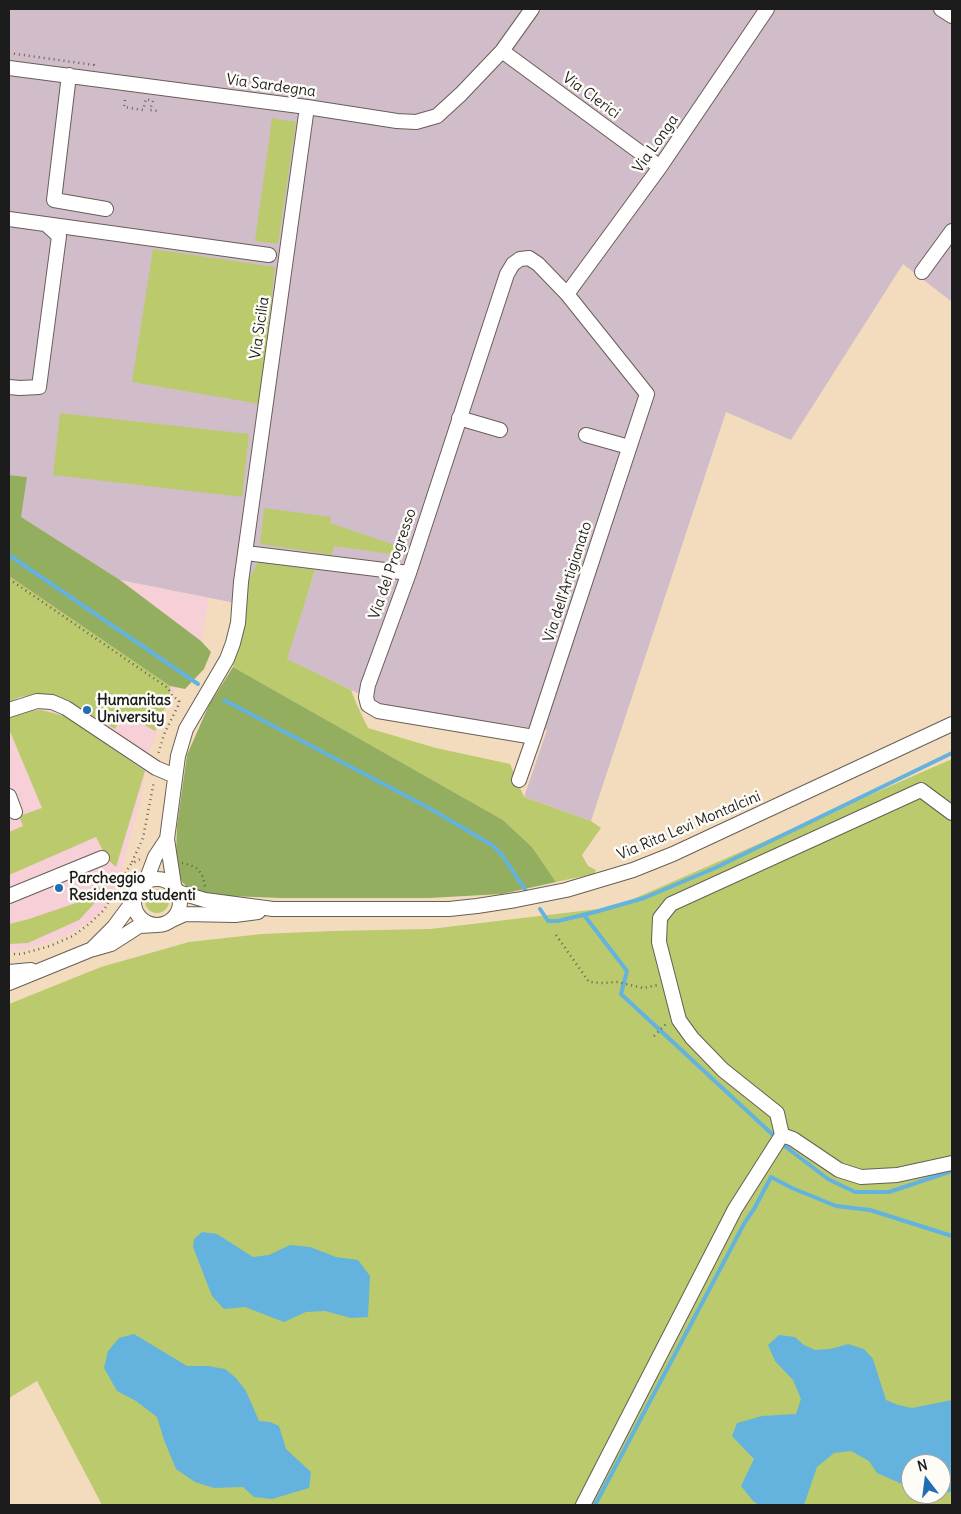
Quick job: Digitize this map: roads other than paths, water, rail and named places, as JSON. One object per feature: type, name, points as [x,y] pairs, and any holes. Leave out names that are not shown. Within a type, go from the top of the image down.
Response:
[{"type":"street","name":"Via Sardegna","points":[[9,68],[416,122],[437,116],[461,94],[502,52],[532,9]]},
{"type":"street","name":"Via Longa","points":[[567,294],[660,168],[767,9]]},
{"type":"street","points":[[941,9],[952,16]]},
{"type":"street","name":"Via Clerici","points":[[502,52],[660,168]]},
{"type":"street","points":[[69,76],[54,200],[106,209]]},
{"type":"street","name":"Via Sicilia","points":[[167,839],[178,756],[186,730],[227,659],[238,623],[241,582],[307,107]]},
{"type":"street","points":[[9,219],[268,255]]},
{"type":"street","points":[[9,387],[39,387],[59,236],[47,225]]},
{"type":"street","points":[[922,272],[952,231]]},
{"type":"street","name":"Via del Progresso","points":[[534,737],[378,711],[368,705],[366,697],[368,685],[409,573],[507,274],[513,264],[520,259],[530,258],[567,294]]},
{"type":"street","name":"Via dell'Artigianato","points":[[519,780],[647,394],[567,294]]},
{"type":"street","points":[[459,418],[500,430]]},
{"type":"street","points":[[586,434],[629,447]]},
{"type":"street","points":[[246,553],[409,573]]},
{"type":"street","points":[[9,710],[37,701],[52,702],[66,708],[156,768],[176,776]]},
{"type":"street","name":"Via Rita Levi Montalcini","points":[[90,950],[114,927],[134,900],[140,886],[153,878],[161,878],[168,881],[176,889],[205,900],[273,909],[449,909],[516,900],[566,890],[633,870],[673,854],[952,724]]},
{"type":"street","points":[[583,1505],[735,1209],[782,1135],[777,1113],[723,1070],[692,1038],[679,1020],[659,942],[660,918],[672,904],[921,790],[952,813]]},
{"type":"street","points":[[9,796],[15,812]]},
{"type":"street","points":[[146,881],[155,857],[167,839]]},
{"type":"street","points":[[167,839],[176,889],[180,899],[180,907],[172,920]]},
{"type":"street","points":[[9,896],[102,858]]},
{"type":"street","points":[[134,900],[134,908],[143,920],[157,925]]},
{"type":"street","name":"Via Rita Levi Montalcini","points":[[9,983],[90,950],[111,944],[139,926],[165,923],[185,914],[214,916],[247,914],[273,909]]},
{"type":"street","name":"Via Rita Levi Montalcini","points":[[9,972],[42,969]]},
{"type":"street","points":[[782,1135],[793,1139],[839,1170],[861,1177],[897,1175],[952,1163]]},
{"type":"water","points":[[202,1232],[217,1234],[253,1257],[269,1255],[290,1245],[310,1247],[336,1257],[358,1260],[370,1276],[368,1317],[351,1318],[325,1311],[306,1312],[284,1322],[245,1307],[224,1309],[212,1296],[193,1247],[194,1239]]},
{"type":"water","points":[[134,1334],[187,1366],[208,1366],[225,1369],[236,1378],[246,1391],[259,1421],[270,1422],[279,1426],[286,1449],[311,1472],[309,1488],[272,1499],[254,1497],[243,1487],[214,1488],[195,1482],[176,1469],[157,1417],[136,1401],[117,1391],[104,1368],[108,1351],[119,1338]]},
{"type":"water","points":[[779,1335],[795,1337],[804,1345],[815,1350],[830,1349],[848,1344],[864,1349],[873,1359],[886,1400],[912,1408],[952,1400],[952,1492],[951,1454],[901,1454],[901,1484],[877,1473],[869,1461],[851,1451],[834,1453],[817,1467],[804,1505],[759,1505],[753,1501],[741,1486],[754,1459],[732,1436],[737,1423],[762,1416],[796,1414],[801,1399],[793,1380],[775,1361],[768,1345]]},
{"type":"waterway","points":[[9,555],[198,684]]},
{"type":"waterway","points":[[224,700],[429,808],[492,845],[502,855],[526,891]]},
{"type":"waterway","points":[[540,909],[548,921],[558,921],[644,898],[715,868],[952,753]]},
{"type":"waterway","points":[[584,915],[627,971],[621,994],[786,1147],[828,1179],[855,1192],[889,1192],[952,1171]]},
{"type":"waterway","points":[[595,1505],[745,1222],[771,1177],[836,1206],[870,1210],[952,1236]]},
{"type":"place","name":"Humanitas University","points":[[87,710]]},
{"type":"place","name":"Parcheggio Residenza studenti","points":[[59,888]]}]
